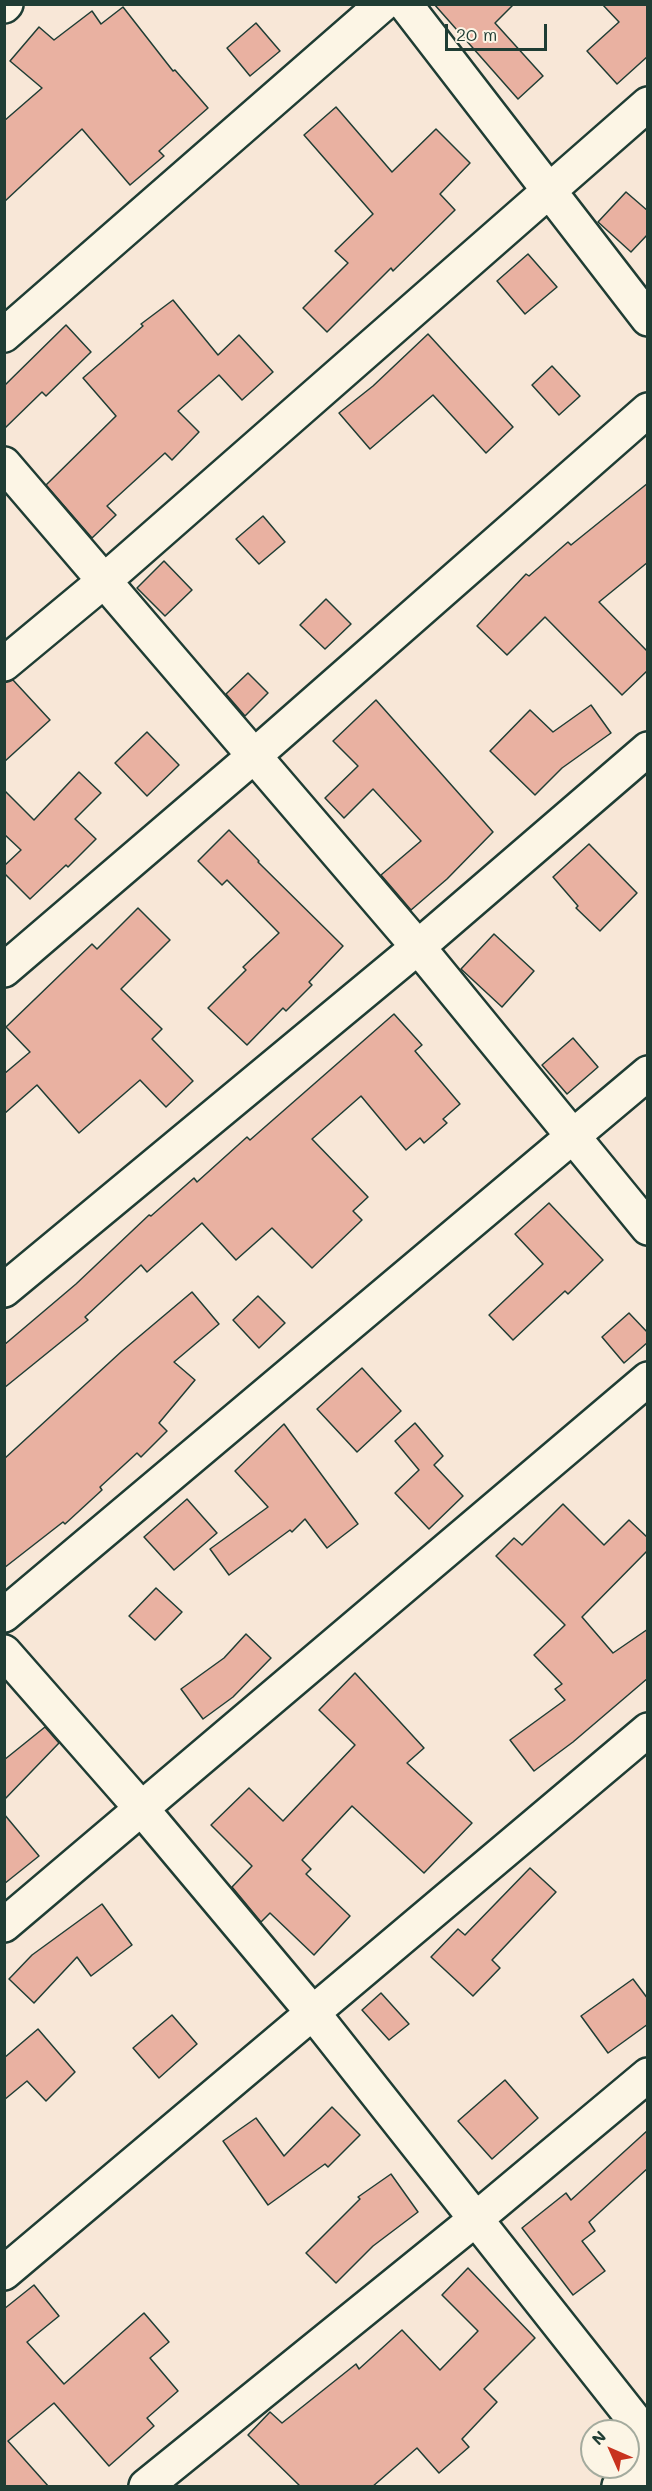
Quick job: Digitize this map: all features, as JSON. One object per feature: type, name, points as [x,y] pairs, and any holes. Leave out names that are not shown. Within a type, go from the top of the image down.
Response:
[{"type":"street","points":[[4,334],[383,4]]},
{"type":"street","points":[[405,4],[648,319]]},
{"type":"street","points":[[4,664],[104,581],[648,104]]},
{"type":"street","points":[[4,970],[254,756],[648,410]]},
{"type":"street","points":[[4,464],[418,947],[648,1228]]},
{"type":"street","points":[[4,1290],[418,947],[648,749]]},
{"type":"street","points":[[4,1615],[648,1073]]},
{"type":"street","points":[[4,1925],[648,1379]]},
{"type":"street","points":[[4,1652],[141,1808],[313,2013],[648,2437]]},
{"type":"street","points":[[4,2273],[648,1730]]},
{"type":"street","points":[[146,2487],[477,2218],[648,2075]]},
{"type":"street","points":[[619,2487],[648,2463]]},
{"type":"building","points":[[434,4],[514,4],[495,23],[543,76],[518,99]]},
{"type":"building","points":[[602,4],[648,4],[648,56],[617,84],[587,51],[619,22]]},
{"type":"building","points":[[123,7],[173,71],[175,70],[208,108],[159,151],[164,156],[130,185],[82,129],[4,202],[4,121],[42,88],[10,61],[39,27],[54,40],[92,11],[101,24]]},
{"type":"building","points":[[256,23],[280,51],[250,76],[227,48]]},
{"type":"building","points":[[336,107],[392,172],[436,129],[470,163],[440,194],[455,210],[393,271],[391,268],[327,332],[303,308],[348,263],[335,251],[373,214],[304,135]]},
{"type":"building","points":[[626,192],[648,211],[648,234],[631,252],[598,222]]},
{"type":"building","points":[[528,254],[557,287],[525,314],[497,281]]},
{"type":"building","points":[[173,300],[218,355],[239,335],[273,372],[242,400],[219,375],[178,411],[199,432],[172,460],[165,453],[107,506],[116,515],[92,538],[46,485],[116,416],[83,378],[143,326],[141,324]]},
{"type":"building","points":[[66,325],[91,352],[46,396],[42,392],[4,429],[4,386]]},
{"type":"building","points":[[428,334],[513,427],[486,453],[433,395],[370,449],[339,413],[373,386]]},
{"type":"building","points":[[552,366],[580,396],[559,415],[532,385]]},
{"type":"building","points":[[648,483],[648,562],[599,602],[648,652],[648,670],[622,695],[545,617],[507,655],[477,626],[526,574],[529,576],[568,542],[571,545]]},
{"type":"building","points":[[263,516],[285,542],[259,564],[236,539]]},
{"type":"building","points":[[164,561],[192,590],[165,616],[137,588]]},
{"type":"building","points":[[326,599],[351,624],[325,649],[300,625]]},
{"type":"building","points":[[248,673],[268,693],[245,716],[226,694]]},
{"type":"building","points":[[13,680],[50,720],[4,762],[4,682]]},
{"type":"building","points":[[376,700],[493,832],[447,879],[411,910],[381,875],[421,841],[373,789],[344,818],[325,798],[358,766],[333,741]]},
{"type":"building","points":[[591,705],[611,733],[562,768],[535,795],[490,751],[530,710],[553,732]]},
{"type":"building","points":[[147,732],[179,765],[147,796],[115,763]]},
{"type":"building","points":[[79,772],[101,793],[75,819],[96,839],[68,867],[66,865],[30,899],[4,873],[4,866],[21,850],[4,834],[4,790],[34,820]]},
{"type":"building","points":[[229,830],[343,946],[309,982],[312,985],[286,1011],[283,1008],[247,1045],[208,1008],[246,970],[243,967],[279,933],[227,880],[222,885],[198,861]]},
{"type":"building","points":[[589,844],[637,893],[600,931],[576,908],[578,906],[553,877]]},
{"type":"building","points":[[138,908],[170,940],[121,989],[162,1029],[152,1039],[193,1081],[166,1107],[140,1080],[79,1133],[37,1085],[4,1114],[4,1074],[30,1052],[6,1027],[92,944],[97,949]]},
{"type":"building","points":[[494,934],[534,971],[502,1007],[461,969]]},
{"type":"building","points":[[394,1014],[422,1045],[415,1051],[460,1104],[443,1119],[447,1123],[424,1143],[420,1138],[406,1150],[361,1096],[312,1139],[368,1197],[353,1211],[362,1220],[312,1268],[272,1228],[236,1260],[202,1223],[147,1272],[141,1265],[85,1317],[88,1320],[4,1388],[4,1345],[76,1284],[149,1215],[151,1216],[194,1178],[197,1182],[247,1137],[250,1140]]},
{"type":"building","points":[[573,1038],[598,1067],[567,1094],[542,1065]]},
{"type":"building","points":[[549,1203],[603,1260],[568,1294],[565,1291],[513,1340],[489,1315],[543,1264],[515,1234]]},
{"type":"building","points":[[192,1292],[219,1324],[174,1362],[195,1380],[159,1423],[167,1431],[141,1457],[137,1453],[65,1524],[63,1522],[4,1568],[4,1459],[122,1351]]},
{"type":"building","points":[[258,1296],[285,1323],[259,1348],[233,1320]]},
{"type":"building","points":[[629,1313],[648,1333],[648,1342],[624,1363],[602,1337]]},
{"type":"building","points":[[362,1368],[401,1411],[357,1452],[317,1409]]},
{"type":"building","points":[[415,1423],[443,1456],[434,1465],[463,1496],[429,1529],[395,1493],[419,1470],[395,1441]]},
{"type":"building","points":[[284,1424],[358,1524],[327,1548],[305,1519],[292,1532],[290,1530],[229,1575],[210,1549],[268,1507],[235,1471]]},
{"type":"building","points":[[187,1499],[217,1533],[174,1570],[144,1537]]},
{"type":"building","points":[[563,1504],[604,1545],[629,1520],[648,1538],[648,1550],[582,1617],[613,1653],[648,1629],[648,1678],[573,1742],[534,1771],[510,1740],[565,1700],[555,1689],[562,1684],[534,1655],[565,1625],[496,1556],[514,1538],[522,1545]]},
{"type":"building","points":[[156,1588],[182,1612],[155,1640],[129,1616]]},
{"type":"building","points":[[246,1634],[271,1658],[233,1697],[203,1719],[181,1689],[224,1658]]},
{"type":"building","points":[[355,1673],[424,1748],[407,1763],[472,1823],[424,1873],[352,1806],[302,1860],[311,1869],[306,1874],[350,1916],[314,1955],[270,1913],[261,1922],[232,1887],[252,1866],[211,1825],[249,1788],[283,1821],[355,1745],[319,1710]]},
{"type":"building","points":[[45,1727],[59,1743],[4,1800],[4,1760]]},
{"type":"building","points":[[4,1814],[39,1856],[4,1884]]},
{"type":"building","points":[[530,1868],[556,1892],[492,1960],[500,1968],[473,1996],[431,1957],[458,1929],[465,1935]]},
{"type":"building","points":[[102,1904],[132,1945],[91,1976],[77,1957],[34,2003],[9,1979],[32,1955]]},
{"type":"building","points":[[633,1979],[648,1999],[648,2024],[608,2053],[581,2016]]},
{"type":"building","points":[[381,1993],[409,2024],[389,2040],[362,2010]]},
{"type":"building","points":[[172,2015],[197,2044],[159,2078],[133,2048]]},
{"type":"building","points":[[38,2029],[75,2072],[46,2101],[27,2081],[4,2100],[4,2058]]},
{"type":"building","points":[[505,2080],[538,2118],[492,2159],[458,2121]]},
{"type":"building","points":[[332,2107],[360,2135],[328,2167],[325,2164],[268,2205],[223,2141],[256,2118],[284,2156]]},
{"type":"building","points":[[648,2130],[648,2168],[589,2222],[595,2231],[582,2241],[605,2271],[573,2295],[522,2228],[566,2193],[571,2200]]},
{"type":"building","points":[[391,2174],[418,2212],[373,2246],[336,2283],[306,2253],[360,2199],[358,2197]]},
{"type":"building","points":[[468,2268],[535,2338],[484,2389],[497,2402],[462,2439],[469,2447],[439,2473],[417,2448],[372,2487],[301,2487],[248,2435],[270,2412],[282,2423],[356,2364],[359,2369],[402,2330],[440,2370],[478,2331],[442,2295]]},
{"type":"building","points":[[34,2285],[59,2316],[27,2342],[64,2384],[144,2313],[169,2342],[150,2358],[178,2391],[147,2418],[154,2426],[109,2466],[54,2403],[8,2441],[49,2487],[4,2487],[4,2309]]}]
